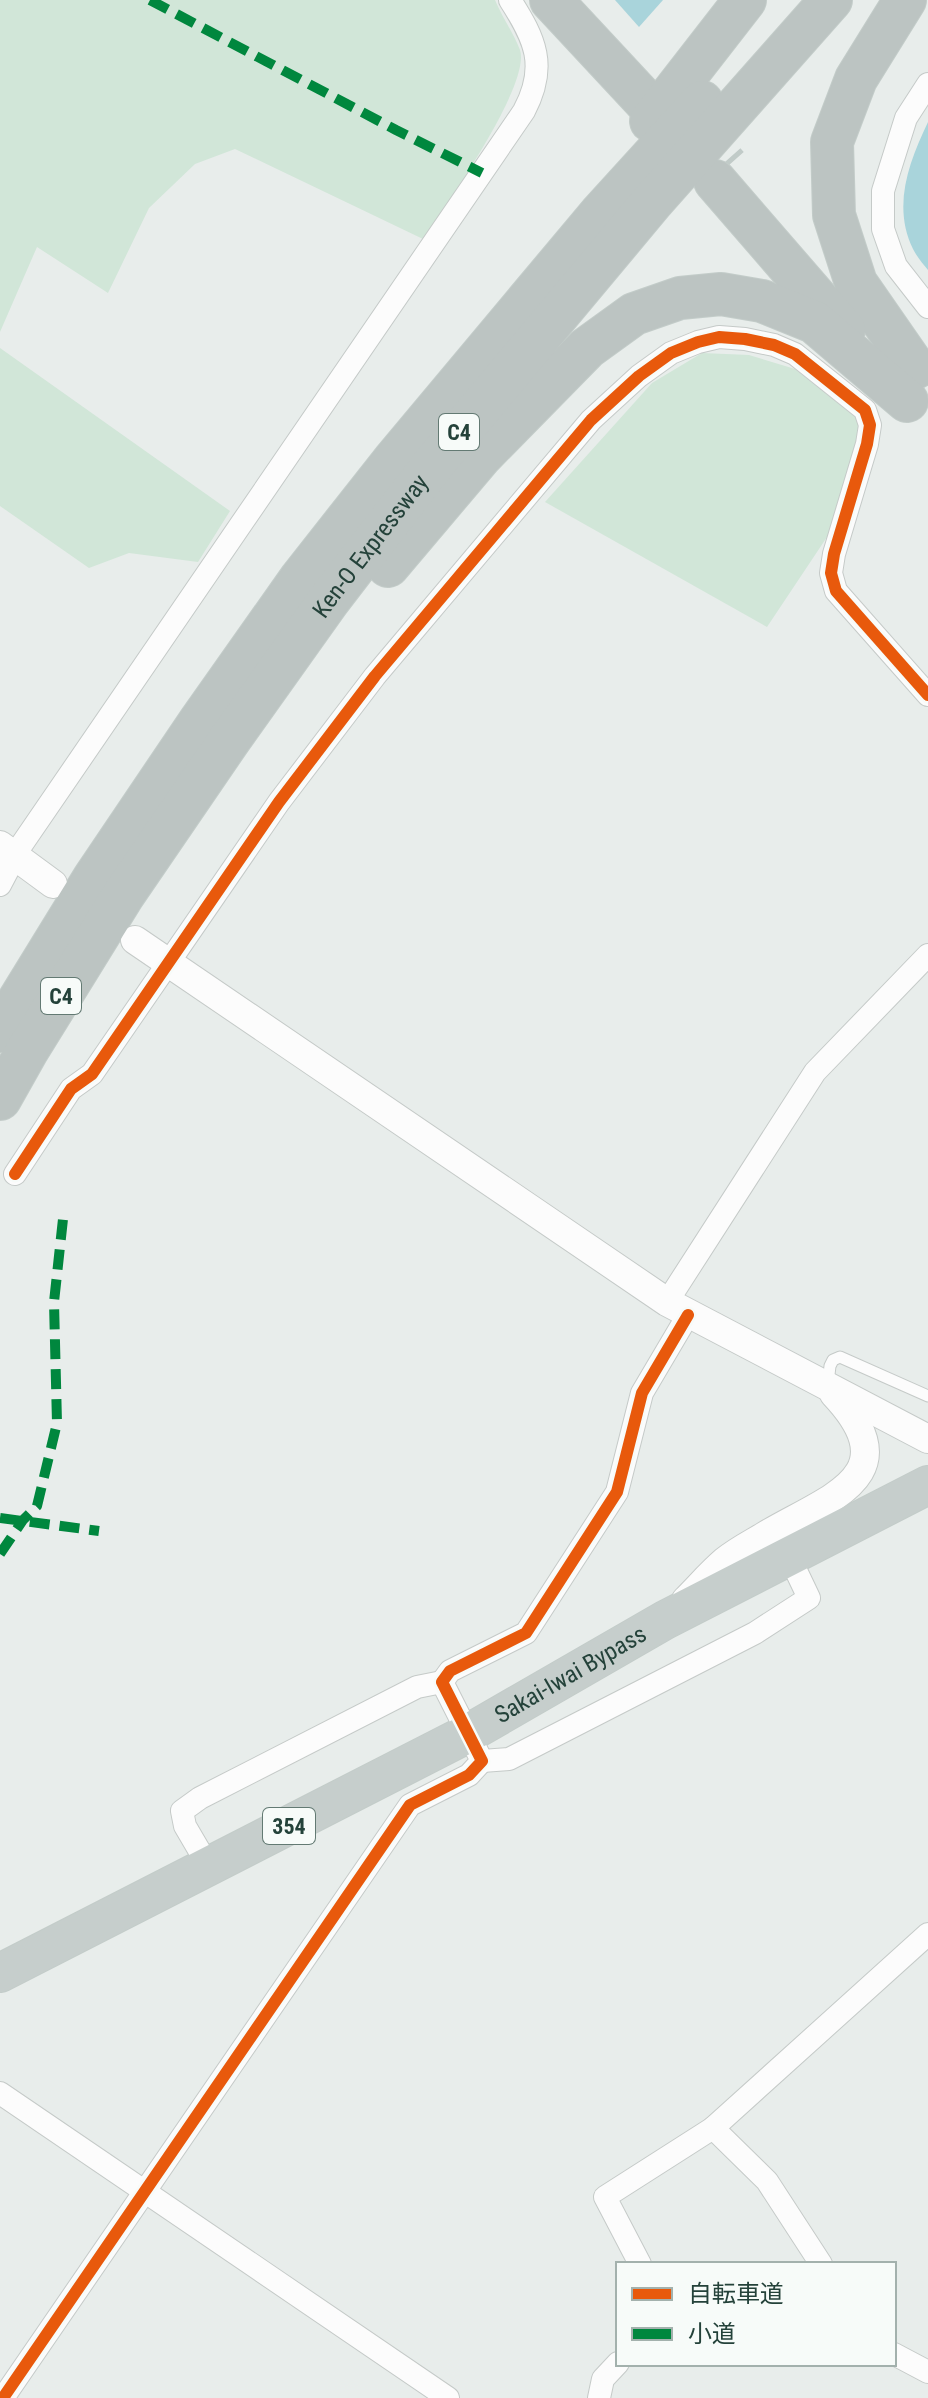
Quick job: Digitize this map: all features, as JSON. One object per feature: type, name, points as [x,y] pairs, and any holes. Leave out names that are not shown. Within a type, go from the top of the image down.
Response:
[{"type":"highway","points":[[551,0],[650,93],[582,0]]},
{"type":"highway","points":[[394,460],[586,203],[745,0]]},
{"type":"highway","name":"Ken-O Expressway","points":[[0,1031],[94,878],[301,578],[394,460],[600,214],[795,0]]},
{"type":"highway","name":"Ken-O Expressway","points":[[0,1099],[124,894],[329,600],[435,462],[652,202],[831,0]]},
{"type":"highway","points":[[905,0],[856,79],[832,142],[833,200],[834,215],[856,283],[920,394]]},
{"type":"highway","points":[[722,173],[850,304],[920,394]]},
{"type":"highway","points":[[124,894],[297,674],[481,456],[587,348],[634,314],[680,298],[721,294],[762,301],[814,322],[920,394]]},
{"type":"highway","name":"Sakai-Iwai Bypass","points":[[0,1973],[209,1867],[475,1747],[665,1620],[928,1485]]},
{"type":"street","points":[[0,885],[7,851],[524,111],[535,81],[535,46],[510,0]]},
{"type":"street","points":[[928,84],[906,118],[883,191],[883,229],[896,266],[928,307]]},
{"type":"street","points":[[15,1174],[71,1089],[92,1074],[279,802],[375,676],[580,432],[639,376],[671,353],[719,337],[774,345],[795,354],[865,410],[870,425],[867,444],[831,573],[836,591],[928,695]]},
{"type":"street","points":[[7,851],[53,884]]},
{"type":"street","points":[[135,940],[678,1308],[928,1439]]},
{"type":"street","points":[[209,1867],[185,1826],[182,1811],[200,1798],[417,1687],[442,1682],[450,1671],[526,1633],[617,1492],[642,1393],[678,1308],[815,1072],[928,955]]},
{"type":"street","points":[[665,1620],[725,1561],[834,1498],[859,1473],[865,1455],[864,1441],[848,1410],[828,1388]]},
{"type":"street","points":[[475,1747],[509,1759],[755,1633],[809,1598],[789,1556]]},
{"type":"street","points":[[3,2398],[410,1805],[469,1775],[475,1747],[442,1682]]},
{"type":"street","points":[[639,2262],[605,2197],[713,2128],[928,1934]]},
{"type":"street","points":[[0,2093],[448,2398]]},
{"type":"street","points":[[713,2128],[767,2181],[820,2262]]},
{"type":"street","points":[[896,2355],[928,2372]]},
{"type":"street","points":[[599,2398],[603,2379],[616,2365]]},
{"type":"lane","points":[[828,1388],[830,1366],[833,1360],[840,1357],[928,1396]]},
{"type":"green space","points":[[0,0],[495,0],[520,50],[520,67],[513,90],[484,146],[423,239],[235,149],[195,164],[149,208],[108,293],[37,247],[0,332]]},
{"type":"green space","points":[[0,348],[230,511],[198,562],[129,553],[89,568],[0,506]]},
{"type":"green space","points":[[702,353],[749,355],[795,369],[858,419],[861,444],[829,534],[767,627],[545,502],[652,383]]},
{"type":"water","points":[[615,0],[663,0],[639,27]]},
{"type":"water","points":[[928,122],[928,270],[915,252],[907,233],[904,200],[909,168]]},
{"type":"tunnel","points":[[683,115],[728,166]]},
{"type":"marked path","points":[[150,0],[482,173]]},
{"type":"marked path","points":[[0,1554],[23,1520],[37,1506],[57,1423],[54,1302],[63,1219]]},
{"type":"marked path","points":[[0,1518],[99,1531]]},
{"type":"cycle path","points":[[15,1174],[71,1089],[92,1074],[279,802],[375,676],[591,420],[639,376],[671,353],[719,337],[774,345],[795,354],[865,410],[870,425],[867,444],[831,573],[836,591],[928,695]]},
{"type":"cycle path","points":[[3,2398],[410,1805],[469,1775],[482,1761],[442,1682],[450,1671],[526,1633],[617,1492],[642,1393],[688,1315]]}]
